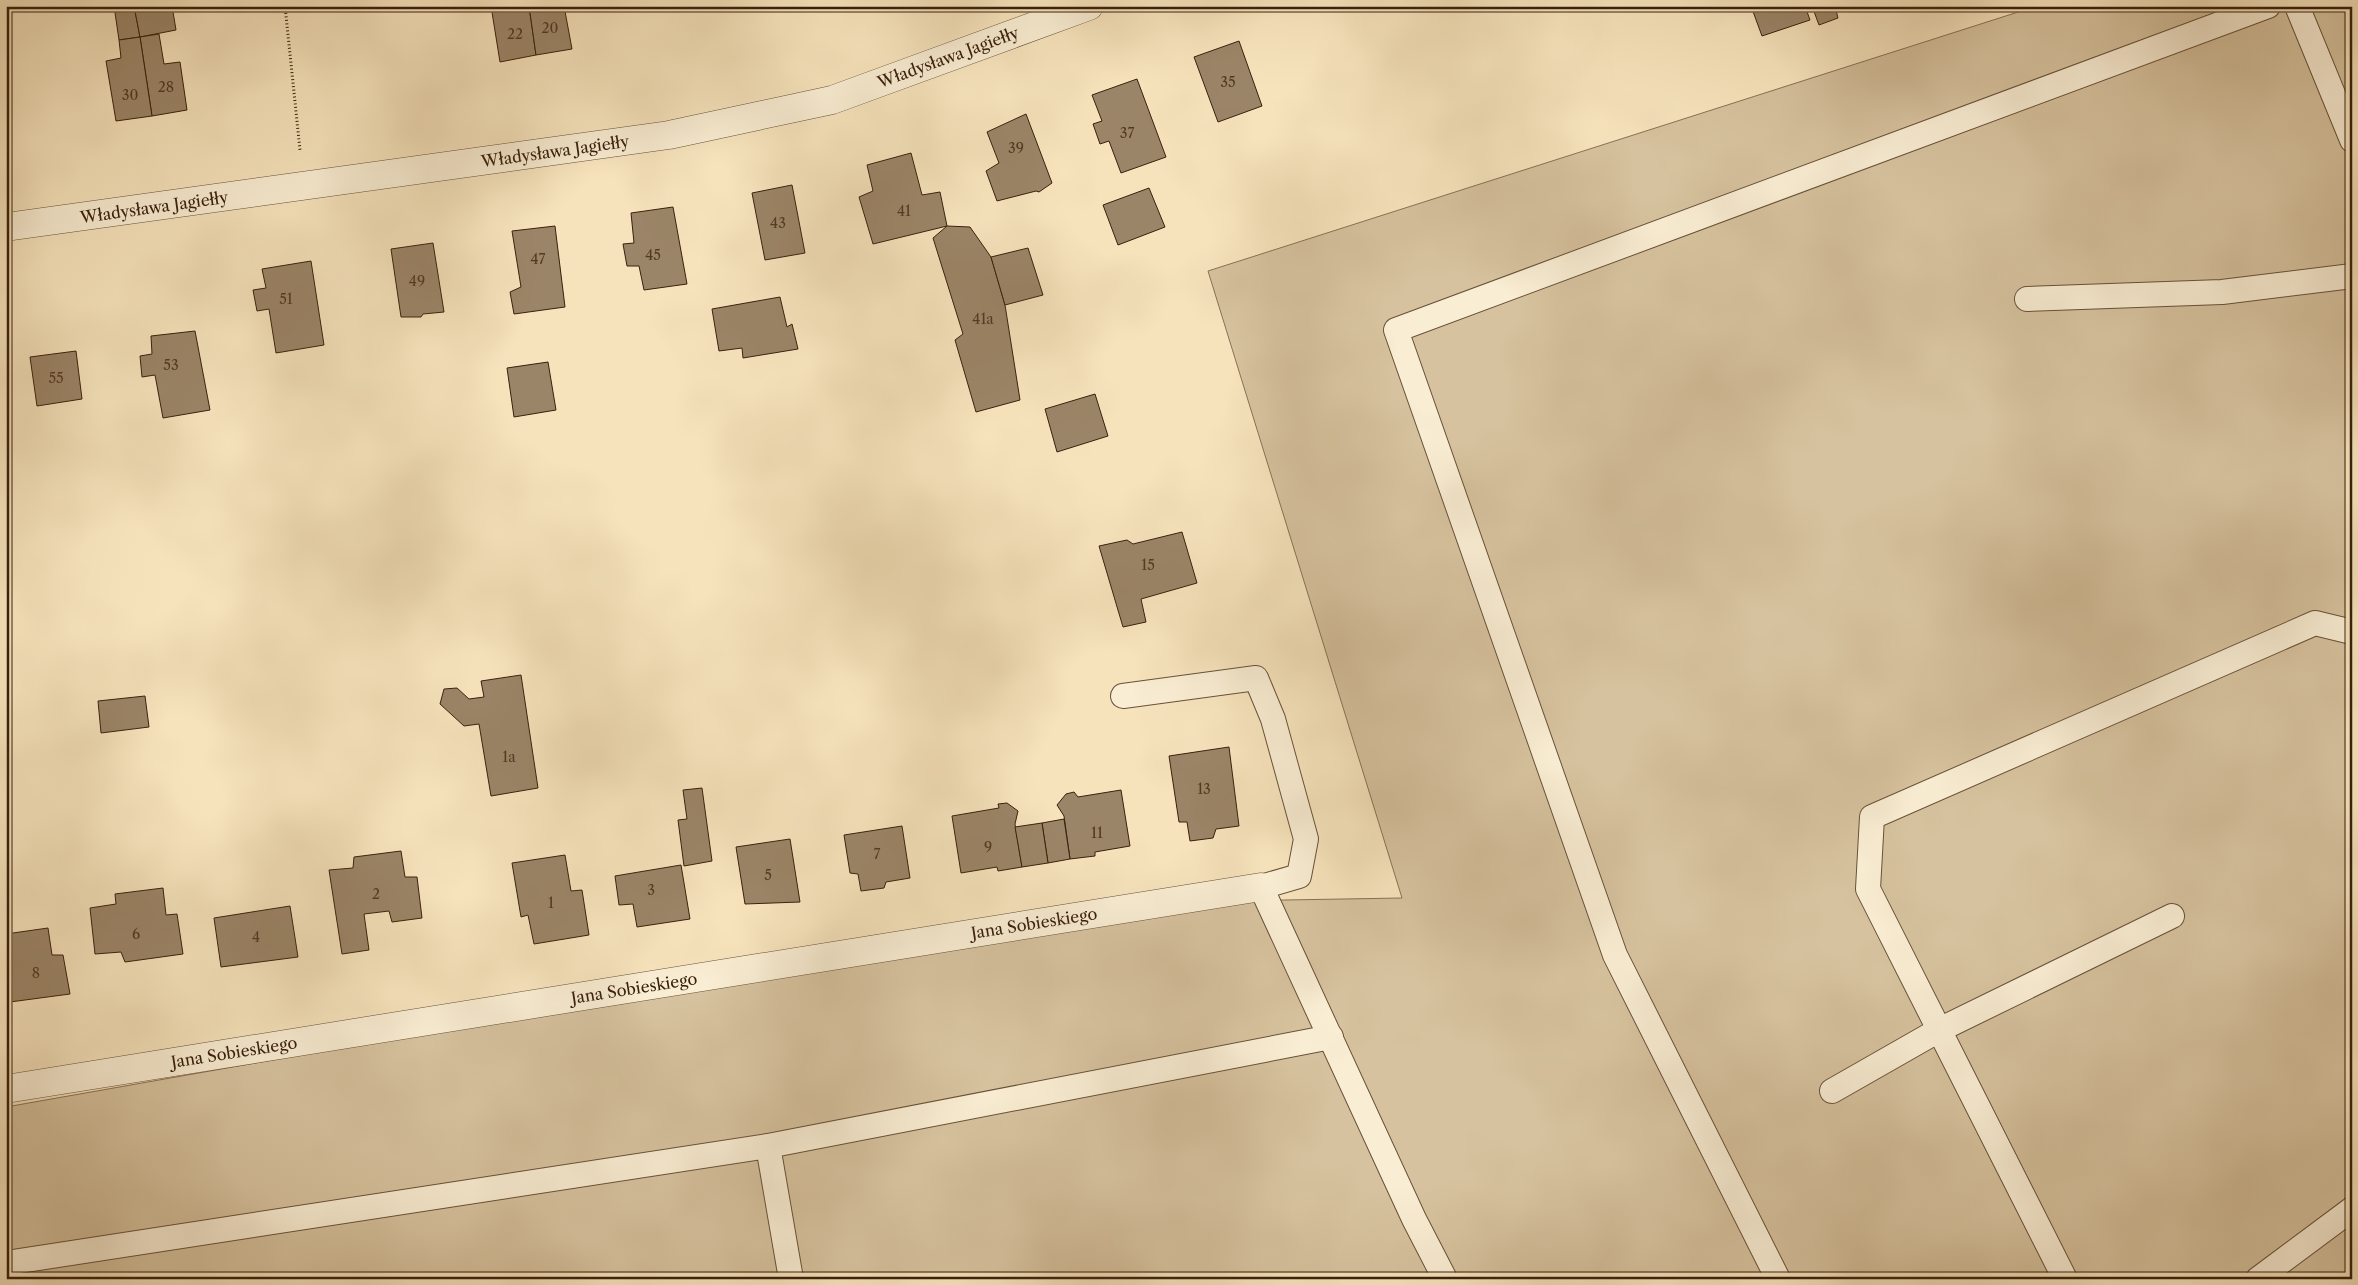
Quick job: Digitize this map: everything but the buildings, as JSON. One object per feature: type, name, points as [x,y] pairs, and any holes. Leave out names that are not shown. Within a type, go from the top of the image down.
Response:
[{"type":"street","name":"Władysława Jagiełły","points":[[6,227],[670,135],[832,100],[1075,9]]},
{"type":"street","name":"Jana Sobieskiego","points":[[6,1089],[1261,887]]},
{"type":"lane","points":[[1778,1279],[1615,955],[1396,330],[2268,6]]},
{"type":"lane","points":[[2296,6],[2352,140]]},
{"type":"lane","points":[[2027,299],[2222,292],[2352,276]]},
{"type":"lane","points":[[2065,1279],[1868,889],[1872,817],[2315,623],[2352,632]]},
{"type":"lane","points":[[1123,696],[1256,678],[1273,719],[1306,839],[1299,876],[1261,887],[1414,1219],[1445,1279]]},
{"type":"lane","points":[[1832,1091],[1939,1030],[2172,916]]},
{"type":"lane","points":[[6,1263],[768,1146],[1330,1037]]},
{"type":"lane","points":[[768,1146],[791,1279]]},
{"type":"lane","points":[[2258,1279],[2352,1209]]},
{"type":"path","points":[[285,6],[304,186]]},
{"type":"shaded area","points":[[2037,6],[2352,6],[2352,1279],[6,1279],[6,1107],[1168,902],[1402,898],[1208,271]]}]
